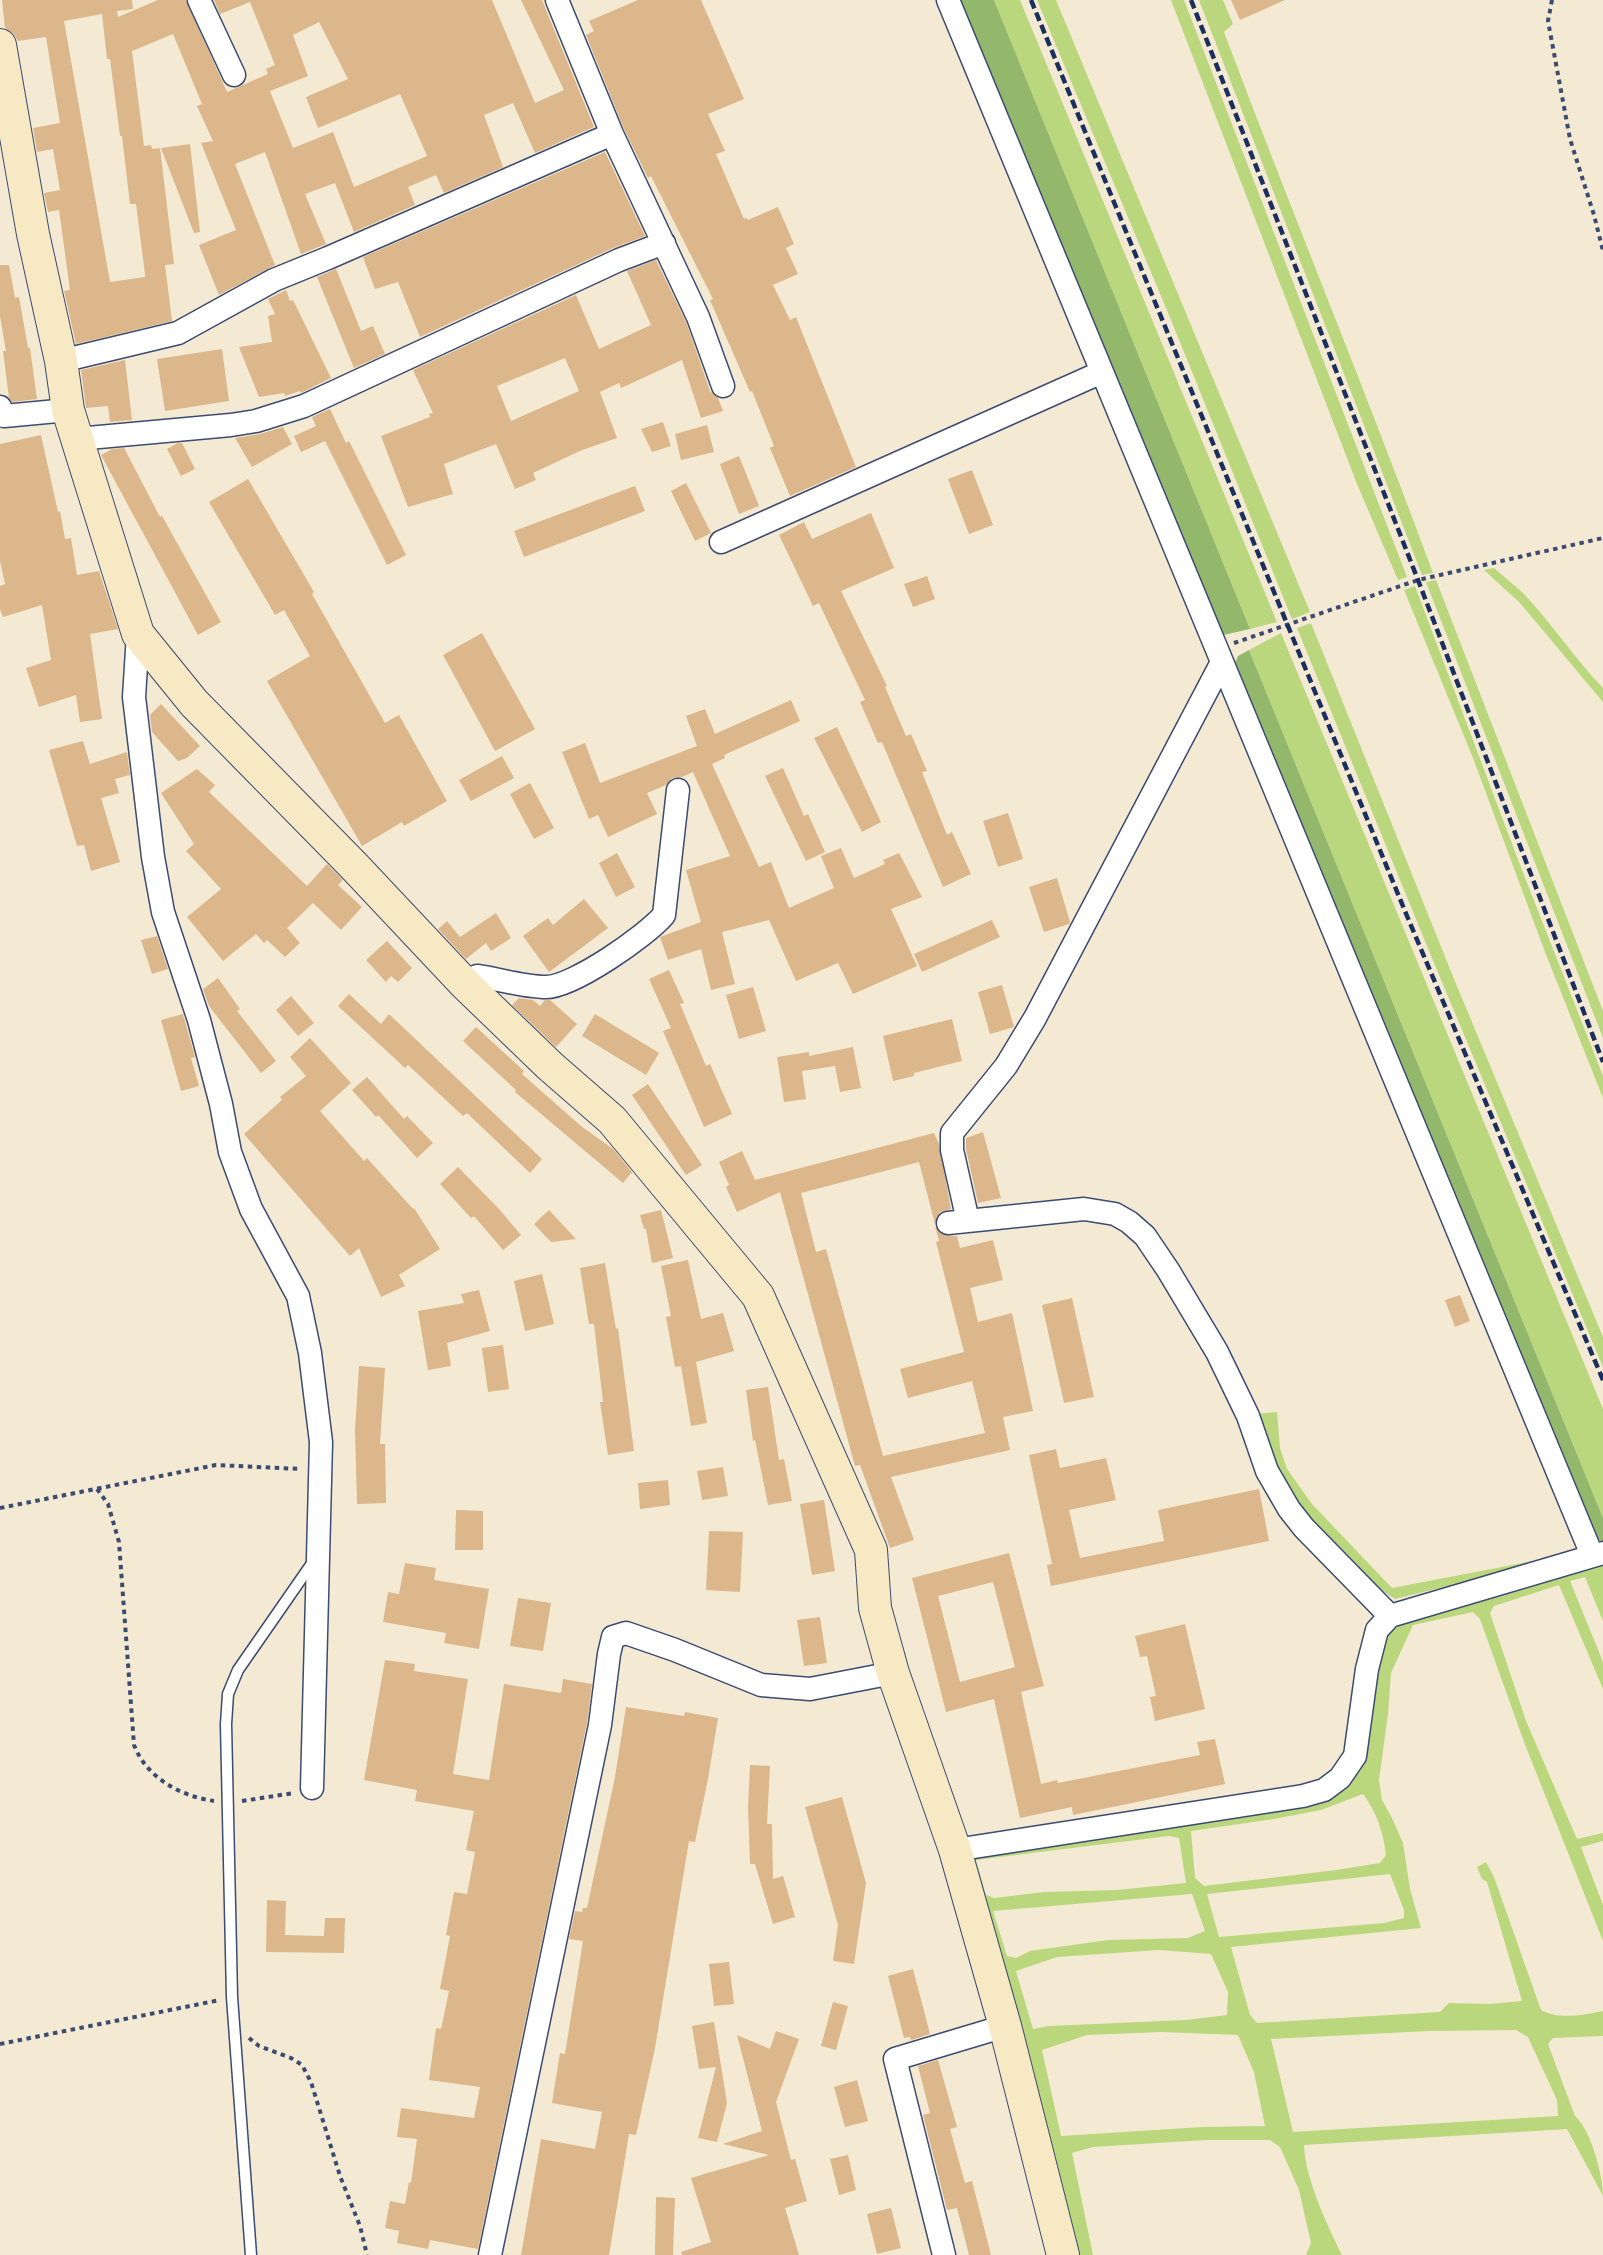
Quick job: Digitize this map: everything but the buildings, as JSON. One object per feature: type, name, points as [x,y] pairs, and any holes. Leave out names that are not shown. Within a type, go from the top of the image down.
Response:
[{"type":"street","points":[[199,0],[234,75]]},
{"type":"street","points":[[557,0],[612,134],[698,318],[723,386]]},
{"type":"street","points":[[948,0],[1219,655],[1597,1554],[1390,1616],[1377,1630],[1367,1669],[1355,1756],[1340,1778],[1324,1790],[1303,1796],[955,1850]]},
{"type":"street","points":[[0,45],[33,234],[73,425],[138,634],[134,697],[153,857],[163,912],[200,1020],[221,1104],[230,1152],[251,1209],[298,1296],[310,1353],[321,1443],[312,1788]]},
{"type":"street","points":[[61,361],[178,333],[274,280],[612,134]]},
{"type":"street","points":[[0,407],[4,416],[73,425],[231,425],[256,421],[304,406],[619,260],[663,243]]},
{"type":"street","points":[[721,543],[1102,372]]},
{"type":"street","points":[[138,634],[194,703],[354,866],[465,984],[550,1066],[612,1120],[758,1296],[871,1550],[875,1608],[892,1673],[955,1850],[1005,2026],[1063,2255]]},
{"type":"street","points":[[1219,655],[1035,1018],[1006,1066],[952,1133],[958,1222],[1084,1209],[1115,1214],[1129,1222],[1145,1236],[1217,1352],[1248,1416],[1267,1471],[1289,1509],[1304,1528],[1390,1616]]},
{"type":"street","points":[[465,984],[477,976],[548,987],[567,982],[640,939],[664,915],[678,790]]},
{"type":"street","points":[[490,2255],[600,1725],[613,1637],[626,1633],[761,1685],[810,1689],[892,1673]]},
{"type":"street","points":[[944,2255],[896,2059],[1005,2026]]},
{"type":"lane","points":[[251,2255],[232,1997],[227,1803],[228,1694],[238,1670],[318,1555]]},
{"type":"path","points":[[1552,0],[1548,21],[1570,139],[1603,251]]},
{"type":"path","points":[[1219,655],[1418,580],[1603,538]]},
{"type":"path","points":[[0,1508],[216,1465],[321,1471]]},
{"type":"path","points":[[97,1489],[108,1504],[119,1542],[134,1745],[140,1761],[155,1776],[195,1798],[227,1803],[278,1797],[312,1788]]},
{"type":"path","points":[[0,2044],[232,1997]]},
{"type":"path","points":[[234,2019],[243,2026],[248,2036],[259,2046],[291,2058],[302,2065],[311,2082],[340,2176],[360,2226],[367,2255]]},
{"type":"green space","points":[[959,0],[994,0],[1250,629],[1219,636]]},
{"type":"green space","points":[[994,0],[1020,0],[1277,622],[1250,629]]},
{"type":"green space","points":[[1037,0],[1056,0],[1310,612],[1292,619],[1171,320]]},
{"type":"green space","points":[[1171,0],[1184,0],[1407,577],[1398,580],[1357,484]]},
{"type":"green space","points":[[1199,0],[1223,0],[1233,24],[1224,32],[1433,573],[1422,575]]},
{"type":"green space","points":[[1494,568],[1533,604],[1603,688],[1603,702],[1520,603],[1484,570]]},
{"type":"green space","points":[[1436,580],[1603,1011],[1603,1038],[1426,582]]},
{"type":"green space","points":[[1415,586],[1520,865],[1603,1076],[1603,1098],[1545,952],[1473,758],[1404,590]]},
{"type":"green space","points":[[1311,623],[1454,979],[1603,1337],[1603,1367],[1297,628]]},
{"type":"green space","points":[[1281,633],[1603,1409],[1603,1518],[1249,650]]},
{"type":"green space","points":[[1249,650],[1603,1518],[1603,1542],[1594,1537],[1235,663],[1238,656]]},
{"type":"green space","points":[[1277,1412],[1280,1448],[1287,1469],[1312,1504],[1392,1588],[1575,1553],[1395,1599],[1368,1581],[1301,1509],[1285,1484],[1255,1414]]},
{"type":"green space","points":[[1603,1563],[1603,1621],[1585,1577],[1570,1581],[1603,1662],[1603,1689],[1559,1585],[1494,1606],[1490,1613],[1526,1721],[1577,1839],[1603,1833],[1603,1841],[1581,1847],[1603,1905],[1603,1941],[1524,1742],[1480,1619],[1473,1612],[1413,1625],[1391,1673],[1379,1780],[1382,1800],[1403,1843],[1410,1889],[1421,1928],[1231,1947],[1250,2015],[1257,2023],[1440,2012],[1449,2003],[1489,2004],[1522,2001],[1487,1882],[1482,1879],[1477,1867],[1486,1862],[1494,1877],[1541,2010],[1563,2016],[1603,2011],[1603,2036],[1553,2038],[1548,2044],[1575,2116],[1591,2142],[1601,2177],[1603,2196],[1567,2129],[1304,2145],[1308,2172],[1324,2216],[1342,2255],[1306,2255],[1311,2243],[1299,2190],[1280,2147],[1270,2140],[1206,2140],[1093,2147],[1072,2153],[1093,2255],[1072,2255],[964,1856],[1346,1786],[1374,1665],[1385,1636],[1399,1621]],"holes":[[[1363,1794],[1376,1815],[1383,1838],[1386,1855],[1380,1863],[1204,1886],[1195,1878],[1191,1831],[1321,1810]],[[1169,1836],[1179,1838],[1186,1883],[1117,1890],[1044,1892],[994,1898],[986,1895],[976,1860]],[[1390,1874],[1404,1910],[1404,1918],[1384,1923],[1219,1937],[1207,1894]],[[1192,1894],[1205,1931],[1188,1938],[1108,1940],[1030,1951],[1016,1958],[1007,1956],[993,1911]],[[1159,1950],[1211,1954],[1228,1992],[1227,2015],[1186,2020],[1049,2026],[1033,2029],[1016,1971],[1057,1957]],[[1516,2030],[1528,2037],[1557,2100],[1558,2116],[1293,2132],[1271,2039],[1429,2031]],[[1162,2032],[1238,2035],[1254,2072],[1265,2126],[1202,2127],[1061,2136],[1042,2050],[1087,2035]]]},
{"type":"railway","points":[[1031,0],[1407,916],[1603,1380]]},
{"type":"railway","points":[[1191,0],[1418,580],[1603,1062]]}]
